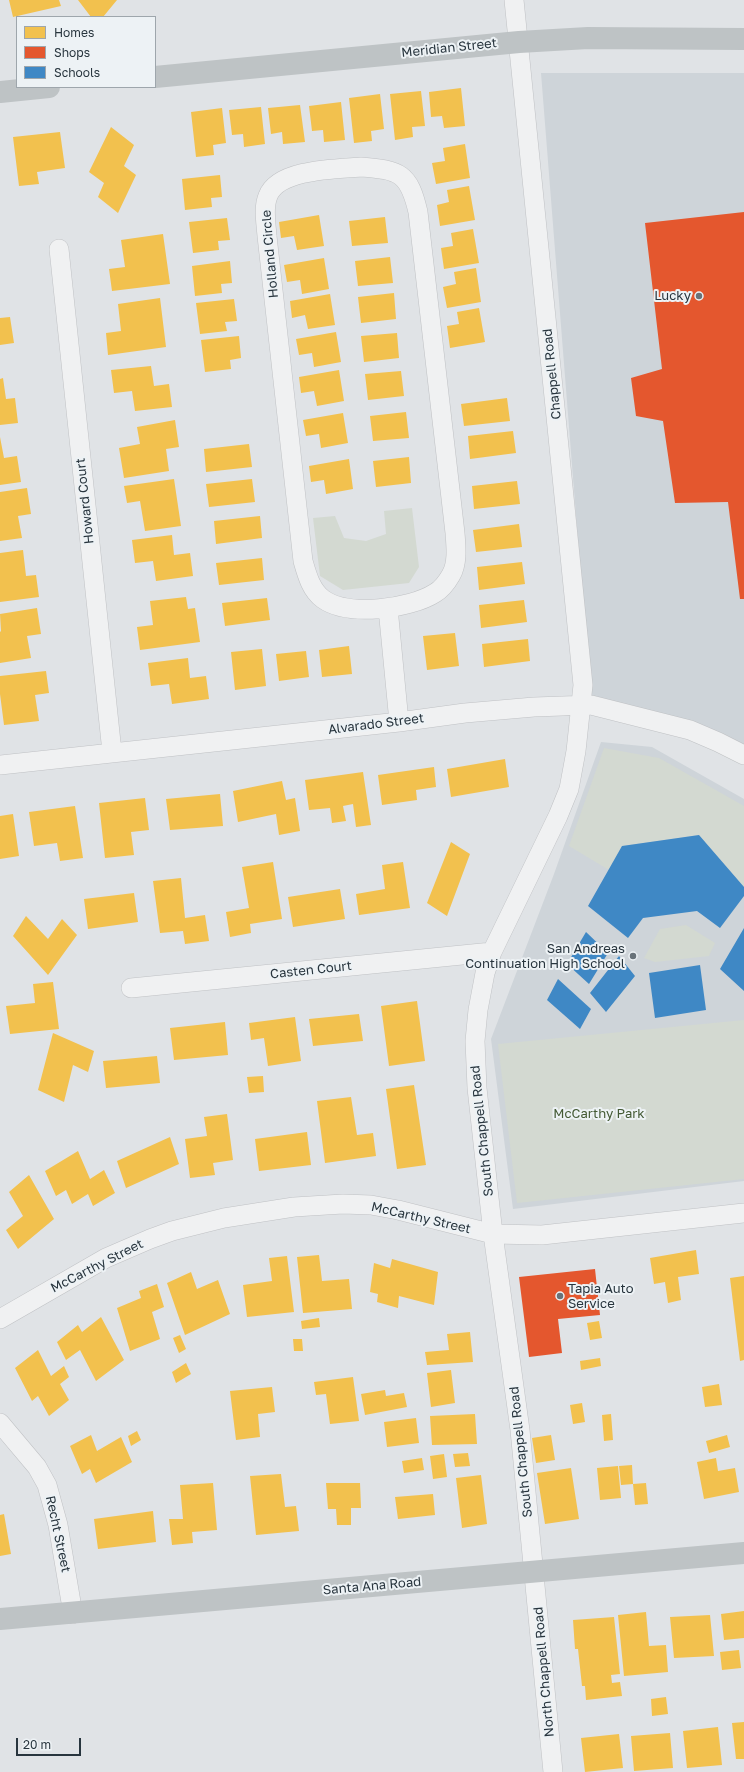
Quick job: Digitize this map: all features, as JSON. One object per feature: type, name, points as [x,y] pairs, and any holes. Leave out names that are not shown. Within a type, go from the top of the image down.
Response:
[{"type":"street","name":"Chappell Road","points":[[514,0],[520,42],[580,662],[582,685],[581,706]]},
{"type":"street","name":"Meridian Street","points":[[156,77],[520,42],[588,38],[744,39]]},
{"type":"street","points":[[0,92],[39,88]]},
{"type":"street","name":"Holland Circle","points":[[361,168],[394,172],[408,182],[413,193],[418,212],[455,533],[456,558],[452,574],[444,587],[436,593],[417,602],[388,608],[370,609],[331,604],[323,599],[309,581],[304,561],[267,236],[266,204],[268,196],[278,183],[309,172],[361,168]]},
{"type":"street","name":"Howard Court","points":[[59,249],[112,752]]},
{"type":"street","points":[[388,608],[399,722]]},
{"type":"street","name":"Alvarado Street","points":[[0,765],[399,722],[465,712],[591,705],[690,730],[744,755]]},
{"type":"street","name":"South Chappell Road","points":[[534,1573],[520,1430],[493,1234],[477,1088],[475,1041],[478,1010],[485,974],[492,952],[558,816],[569,789],[576,751],[581,706]]},
{"type":"street","name":"Casten Court","points":[[131,988],[492,952]]},
{"type":"street","name":"McCarthy Street","points":[[0,1319],[106,1258],[150,1239],[172,1231],[224,1218],[294,1207],[343,1204],[371,1205],[398,1210],[493,1234],[542,1235],[744,1213]]},
{"type":"street","name":"Recht Street","points":[[0,1422],[37,1467],[47,1485],[58,1525],[73,1614]]},
{"type":"street","name":"Santa Ana Road","points":[[0,1619],[73,1614],[744,1553]]},
{"type":"street","name":"North Chappell Road","points":[[534,1573],[553,1772]]},
{"type":"shaded area","points":[[541,73],[744,73],[744,755],[591,705]]},
{"type":"shaded area","name":"San Andreas Continuation High School","points":[[601,742],[652,747],[744,799],[744,1181],[513,1209],[491,1039],[554,874]]},
{"type":"green space","points":[[412,508],[419,567],[409,583],[343,590],[320,576],[313,518],[335,516],[344,538],[366,541],[386,534],[384,511]]},
{"type":"green space","points":[[604,748],[659,758],[744,806],[744,887],[699,835],[622,846],[609,870],[569,846]]},
{"type":"green space","points":[[686,925],[715,943],[709,956],[655,962],[644,958],[660,929]]},
{"type":"green space","name":"McCarthy Park","points":[[744,1020],[744,1179],[517,1203],[498,1044]]},
{"type":"building: Homes","points":[[9,0],[59,0],[61,6],[16,16],[13,17]]},
{"type":"building: Homes","points":[[78,0],[117,0],[104,16],[90,16]]},
{"type":"building: Homes","points":[[461,88],[465,126],[444,128],[442,116],[431,117],[429,92]]},
{"type":"building: Homes","points":[[421,91],[425,126],[412,127],[413,137],[395,140],[390,94]]},
{"type":"building: Homes","points":[[380,94],[384,129],[371,131],[372,141],[354,143],[349,98]]},
{"type":"building: Homes","points":[[341,102],[345,140],[324,142],[323,130],[312,131],[309,106]]},
{"type":"building: Homes","points":[[300,105],[305,142],[283,144],[282,132],[271,134],[268,108]]},
{"type":"building: Homes","points":[[261,107],[265,144],[244,147],[243,134],[232,135],[229,110]]},
{"type":"building: Homes","points":[[222,108],[226,143],[213,145],[214,155],[196,157],[191,112]]},
{"type":"building: Homes","points":[[111,127],[134,145],[124,166],[136,175],[118,213],[98,197],[104,183],[89,172]]},
{"type":"building: Homes","points":[[60,132],[65,168],[37,172],[39,184],[19,186],[13,137]]},
{"type":"building: Homes","points":[[465,144],[470,178],[436,184],[432,163],[445,161],[443,148]]},
{"type":"building: Homes","points":[[220,175],[222,197],[211,198],[212,207],[185,210],[182,179]]},
{"type":"building: Homes","points":[[469,186],[475,220],[440,226],[437,205],[449,202],[447,190]]},
{"type":"building: Homes","points":[[319,215],[324,246],[297,250],[294,236],[281,238],[279,222]]},
{"type":"building: Homes","points":[[385,217],[388,243],[352,246],[349,221]]},
{"type":"building: Homes","points":[[227,218],[230,240],[218,241],[219,250],[193,253],[189,222]]},
{"type":"building: Homes","points":[[473,229],[479,263],[444,269],[441,248],[453,246],[451,233]]},
{"type":"building: Homes","points":[[163,234],[170,284],[112,291],[109,269],[125,267],[121,240]]},
{"type":"building: Homes","points":[[390,257],[393,283],[358,286],[355,261]]},
{"type":"building: Homes","points":[[324,258],[329,289],[302,294],[300,280],[287,282],[284,265]]},
{"type":"building: Homes","points":[[230,261],[232,283],[221,284],[222,293],[195,296],[192,266]]},
{"type":"building: Homes","points":[[476,268],[481,302],[447,308],[443,287],[456,284],[454,272]]},
{"type":"building: Homes","points":[[394,293],[396,319],[361,323],[358,297]]},
{"type":"building: Homes","points":[[330,294],[335,325],[308,329],[305,315],[292,318],[290,301]]},
{"type":"building: Homes","points":[[160,298],[166,347],[108,355],[106,333],[121,331],[118,304]]},
{"type":"building: Homes","points":[[234,299],[237,321],[225,322],[227,331],[200,334],[196,303]]},
{"type":"building: Homes","points":[[479,308],[485,342],[450,348],[447,326],[459,324],[457,312]]},
{"type":"building: Homes","points":[[10,317],[14,343],[0,345],[0,318]]},
{"type":"building: Homes","points":[[336,332],[341,362],[314,367],[312,353],[299,355],[296,339]]},
{"type":"building: Homes","points":[[397,333],[399,358],[364,362],[361,336]]},
{"type":"building: Homes","points":[[239,336],[241,358],[230,360],[231,369],[205,372],[201,340]]},
{"type":"building: Homes","points":[[151,366],[154,386],[169,384],[172,407],[135,411],[132,391],[114,393],[111,370]]},
{"type":"building: Homes","points":[[339,370],[344,401],[317,406],[314,391],[301,393],[299,377]]},
{"type":"building: Homes","points":[[401,371],[404,396],[368,400],[365,374]]},
{"type":"building: Homes","points":[[3,378],[6,399],[15,398],[18,423],[0,425],[0,379]]},
{"type":"building: Homes","points":[[507,398],[510,421],[464,426],[461,404]]},
{"type":"building: Homes","points":[[406,412],[409,438],[373,441],[370,416]]},
{"type":"building: Homes","points":[[343,413],[348,443],[321,448],[319,434],[306,436],[303,420]]},
{"type":"building: Homes","points":[[175,420],[179,447],[166,449],[169,471],[124,478],[119,448],[140,444],[137,427]]},
{"type":"building: Homes","points":[[513,431],[516,453],[470,459],[468,436]]},
{"type":"building: Homes","points":[[0,437],[4,458],[17,456],[21,482],[0,485]]},
{"type":"building: Homes","points":[[249,444],[252,467],[206,472],[204,449]]},
{"type":"building: Homes","points":[[409,457],[411,483],[376,487],[373,461]]},
{"type":"building: Homes","points":[[349,459],[353,489],[326,494],[324,480],[311,482],[309,466]]},
{"type":"building: Homes","points":[[174,479],[181,526],[145,531],[140,501],[127,503],[124,486]]},
{"type":"building: Homes","points":[[252,479],[255,502],[209,507],[206,484]]},
{"type":"building: Homes","points":[[517,481],[520,504],[474,509],[472,486]]},
{"type":"building: Homes","points":[[27,488],[31,514],[18,516],[22,538],[0,541],[0,492]]},
{"type":"building: Homes","points":[[260,516],[262,538],[216,544],[214,521]]},
{"type":"building: Homes","points":[[519,524],[522,547],[476,552],[473,530]]},
{"type":"building: Homes","points":[[172,535],[174,555],[190,553],[193,576],[156,581],[153,561],[135,563],[132,540]]},
{"type":"building: Homes","points":[[23,550],[26,576],[36,575],[39,597],[0,602],[0,553]]},
{"type":"building: Homes","points":[[262,558],[264,580],[219,585],[216,563]]},
{"type":"building: Homes","points":[[522,562],[525,584],[479,590],[477,567]]},
{"type":"building: Homes","points":[[186,597],[188,609],[195,608],[200,642],[140,650],[137,627],[153,625],[150,601]]},
{"type":"building: Homes","points":[[267,598],[270,620],[225,626],[222,603]]},
{"type":"building: Homes","points":[[524,600],[527,622],[481,628],[479,605]]},
{"type":"building: Homes","points":[[37,608],[41,634],[27,636],[31,658],[0,663],[0,614]]},
{"type":"building: Homes","points":[[455,633],[459,666],[427,670],[423,636]]},
{"type":"building: Homes","points":[[528,639],[530,661],[484,667],[482,644]]},
{"type":"building: Homes","points":[[349,646],[352,674],[322,677],[319,650]]},
{"type":"building: Homes","points":[[262,649],[266,686],[235,690],[231,652]]},
{"type":"building: Homes","points":[[306,651],[309,677],[279,681],[276,654]]},
{"type":"building: Homes","points":[[188,658],[190,678],[206,676],[209,699],[172,704],[169,684],[151,686],[148,663]]},
{"type":"building: Homes","points":[[46,671],[49,693],[35,695],[39,721],[4,725],[0,694],[0,676]]},
{"type":"building: Homes","points":[[505,759],[509,787],[451,797],[447,769]]},
{"type":"building: Homes","points":[[434,767],[436,787],[416,790],[417,800],[382,805],[378,775]]},
{"type":"building: Homes","points":[[363,772],[371,825],[356,827],[353,804],[343,806],[346,821],[332,823],[330,808],[309,810],[305,780]]},
{"type":"building: Homes","points":[[282,781],[286,800],[295,798],[300,831],[279,835],[276,814],[238,822],[233,791]]},
{"type":"building: Homes","points":[[220,794],[223,826],[170,830],[166,799]]},
{"type":"building: Homes","points":[[145,798],[149,830],[131,832],[134,855],[105,858],[99,803]]},
{"type":"building: Homes","points":[[75,806],[83,858],[60,861],[57,843],[34,846],[29,812]]},
{"type":"building: Homes","points":[[13,814],[19,856],[0,859],[0,816]]},
{"type":"building: Homes","points":[[451,842],[470,854],[447,916],[427,903]]},
{"type":"building: Homes","points":[[273,862],[282,919],[250,924],[251,933],[230,937],[226,912],[249,908],[242,867]]},
{"type":"building: Homes","points":[[403,862],[410,908],[359,915],[356,894],[385,889],[382,865]]},
{"type":"building: Homes","points":[[181,878],[185,918],[205,915],[209,941],[185,944],[183,931],[160,933],[153,881]]},
{"type":"building: Homes","points":[[340,889],[345,919],[293,927],[288,897]]},
{"type":"building: Homes","points":[[134,893],[138,922],[88,929],[84,899]]},
{"type":"building: Homes","points":[[26,916],[48,939],[62,919],[77,935],[48,975],[13,936]]},
{"type":"building: Homes","points":[[53,982],[59,1029],[10,1034],[6,1006],[35,1003],[33,984]]},
{"type":"building: Homes","points":[[417,1001],[425,1061],[389,1066],[381,1006]]},
{"type":"building: Homes","points":[[359,1014],[363,1041],[313,1046],[309,1019]]},
{"type":"building: Homes","points":[[295,1017],[301,1061],[268,1066],[264,1038],[251,1040],[249,1023]]},
{"type":"building: Homes","points":[[225,1022],[228,1055],[174,1060],[170,1028]]},
{"type":"building: Homes","points":[[53,1033],[94,1051],[88,1072],[73,1065],[64,1102],[38,1090]]},
{"type":"building: Homes","points":[[157,1056],[160,1083],[106,1088],[103,1061]]},
{"type":"building: Homes","points":[[263,1076],[264,1092],[249,1093],[247,1077]]},
{"type":"building: Homes","points":[[414,1085],[426,1165],[397,1169],[386,1089]]},
{"type":"building: Homes","points":[[351,1097],[357,1135],[373,1133],[376,1156],[325,1163],[317,1101]]},
{"type":"building: Homes","points":[[227,1114],[233,1160],[213,1163],[215,1175],[190,1178],[185,1139],[207,1136],[204,1117]]},
{"type":"building: Homes","points":[[307,1132],[311,1165],[259,1171],[255,1139]]},
{"type":"building: Homes","points":[[170,1137],[179,1164],[126,1188],[117,1161]]},
{"type":"building: Homes","points":[[78,1151],[90,1179],[104,1170],[115,1193],[93,1206],[88,1194],[72,1204],[66,1190],[56,1196],[45,1171]]},
{"type":"building: Homes","points":[[29,1175],[54,1219],[18,1249],[6,1230],[23,1216],[9,1192]]},
{"type":"building: Homes","points":[[696,1250],[699,1274],[678,1277],[681,1300],[668,1303],[665,1282],[654,1284],[650,1258]]},
{"type":"building: Homes","points":[[319,1255],[322,1281],[349,1279],[352,1309],[303,1313],[297,1257]]},
{"type":"building: Homes","points":[[287,1256],[294,1312],[247,1317],[243,1285],[272,1281],[269,1258]]},
{"type":"building: Homes","points":[[392,1259],[438,1272],[434,1305],[399,1296],[398,1308],[377,1302],[378,1294],[370,1292],[374,1263],[390,1268]]},
{"type":"building: Homes","points":[[191,1272],[197,1289],[218,1280],[230,1314],[185,1335],[167,1283]]},
{"type":"building: Homes","points":[[744,1276],[744,1360],[740,1361],[730,1278]]},
{"type":"building: Homes","points":[[157,1284],[164,1307],[152,1312],[160,1339],[130,1351],[117,1308],[141,1298],[139,1291]]},
{"type":"building: Homes","points":[[101,1317],[124,1360],[96,1381],[80,1350],[66,1360],[57,1342],[78,1325],[82,1332]]},
{"type":"building: Homes","points":[[319,1318],[320,1327],[302,1329],[301,1321]]},
{"type":"building: Homes","points":[[599,1321],[602,1338],[590,1340],[587,1323]]},
{"type":"building: Homes","points":[[470,1332],[473,1362],[427,1365],[425,1352],[449,1350],[447,1334]]},
{"type":"building: Homes","points":[[180,1335],[186,1349],[179,1353],[173,1338]]},
{"type":"building: Homes","points":[[293,1339],[302,1339],[303,1351],[294,1351]]},
{"type":"building: Homes","points":[[38,1350],[51,1376],[64,1366],[69,1377],[60,1384],[69,1400],[49,1416],[38,1396],[32,1401],[15,1368]]},
{"type":"building: Homes","points":[[600,1358],[601,1366],[581,1370],[580,1361]]},
{"type":"building: Homes","points":[[186,1363],[191,1374],[176,1383],[172,1372]]},
{"type":"building: Homes","points":[[451,1370],[455,1403],[431,1407],[427,1373]]},
{"type":"building: Homes","points":[[353,1377],[359,1421],[330,1424],[326,1394],[316,1395],[314,1382]]},
{"type":"building: Homes","points":[[719,1384],[722,1405],[705,1407],[702,1387]]},
{"type":"building: Homes","points":[[272,1387],[275,1412],[258,1414],[260,1437],[236,1440],[230,1391]]},
{"type":"building: Homes","points":[[385,1390],[386,1396],[404,1393],[407,1407],[365,1415],[361,1394]]},
{"type":"building: Homes","points":[[582,1403],[585,1422],[573,1424],[570,1405]]},
{"type":"building: Homes","points":[[475,1414],[477,1444],[432,1445],[430,1416]]},
{"type":"building: Homes","points":[[611,1414],[613,1440],[604,1441],[602,1415]]},
{"type":"building: Homes","points":[[416,1418],[419,1443],[387,1447],[384,1422]]},
{"type":"building: Homes","points":[[137,1431],[141,1440],[131,1446],[128,1436]]},
{"type":"building: Homes","points":[[91,1435],[97,1451],[121,1437],[132,1462],[96,1483],[90,1469],[82,1474],[70,1446]]},
{"type":"building: Homes","points":[[551,1435],[555,1460],[536,1463],[532,1438]]},
{"type":"building: Homes","points":[[727,1435],[730,1447],[709,1453],[706,1441]]},
{"type":"building: Homes","points":[[468,1453],[470,1466],[455,1467],[453,1454]]},
{"type":"building: Homes","points":[[444,1454],[447,1477],[433,1479],[430,1456]]},
{"type":"building: Homes","points":[[422,1458],[424,1470],[404,1473],[402,1461]]},
{"type":"building: Homes","points":[[716,1458],[718,1471],[735,1468],[739,1492],[704,1499],[697,1462]]},
{"type":"building: Homes","points":[[632,1465],[633,1484],[621,1485],[619,1466]]},
{"type":"building: Homes","points":[[618,1466],[621,1498],[600,1500],[597,1468]]},
{"type":"building: Homes","points":[[571,1468],[579,1519],[545,1524],[537,1473]]},
{"type":"building: Homes","points":[[281,1474],[285,1507],[296,1506],[299,1531],[256,1535],[250,1476]]},
{"type":"building: Homes","points":[[481,1475],[487,1524],[462,1528],[456,1478]]},
{"type":"building: Homes","points":[[213,1483],[217,1530],[192,1532],[193,1543],[172,1545],[169,1519],[183,1519],[180,1485]]},
{"type":"building: Homes","points":[[326,1483],[360,1483],[361,1508],[351,1508],[351,1525],[337,1525],[336,1509],[328,1509]]},
{"type":"building: Homes","points":[[646,1483],[648,1504],[635,1505],[633,1484]]},
{"type":"building: Homes","points":[[433,1494],[435,1515],[398,1519],[395,1497]]},
{"type":"building: Homes","points":[[153,1511],[156,1542],[98,1549],[94,1519]]},
{"type":"building: Homes","points":[[4,1514],[11,1554],[0,1556],[0,1515]]},
{"type":"building: Homes","points":[[744,1611],[744,1638],[724,1640],[721,1614]]},
{"type":"building: Homes","points":[[646,1612],[649,1646],[666,1645],[668,1672],[624,1676],[618,1615]]},
{"type":"building: Homes","points":[[710,1615],[714,1656],[674,1658],[670,1617]]},
{"type":"building: Homes","points":[[614,1617],[620,1674],[611,1675],[612,1683],[620,1682],[622,1696],[586,1700],[585,1686],[582,1686],[578,1649],[575,1649],[573,1620]]},
{"type":"building: Homes","points":[[739,1650],[741,1668],[722,1670],[720,1652]]},
{"type":"building: Homes","points":[[666,1697],[668,1714],[652,1716],[651,1699]]},
{"type":"building: Homes","points":[[744,1722],[744,1759],[736,1759],[732,1723]]},
{"type":"building: Homes","points":[[718,1727],[722,1765],[687,1768],[683,1731]]},
{"type":"building: Homes","points":[[670,1733],[673,1768],[634,1771],[631,1736]]},
{"type":"building: Homes","points":[[619,1734],[623,1768],[585,1772],[581,1738]]},
{"type":"building: Shops","name":"Lucky","points":[[744,212],[744,599],[740,599],[728,502],[675,503],[663,421],[636,416],[631,378],[662,369],[645,223]]},
{"type":"building: Shops","name":"Tapia Auto Service","points":[[595,1269],[600,1315],[558,1319],[562,1353],[529,1357],[519,1277]]},
{"type":"building: Schools","points":[[699,835],[744,887],[744,896],[720,928],[697,911],[643,918],[628,938],[588,906],[622,846]]},
{"type":"building: Schools","points":[[744,928],[744,991],[720,969]]},
{"type":"building: Schools","points":[[586,932],[608,953],[589,984],[567,964]]},
{"type":"building: Schools","points":[[619,956],[635,976],[606,1012],[590,993]]},
{"type":"building: Schools","points":[[700,965],[706,1010],[655,1018],[649,973]]},
{"type":"building: Schools","points":[[558,979],[591,1009],[580,1029],[547,1000]]},
{"type":"place","name":"Lucky","points":[[699,296]]},
{"type":"place","name":"San Andreas Continuation High School","points":[[633,956]]},
{"type":"place","name":"Tapia Auto Service","points":[[560,1296]]}]
